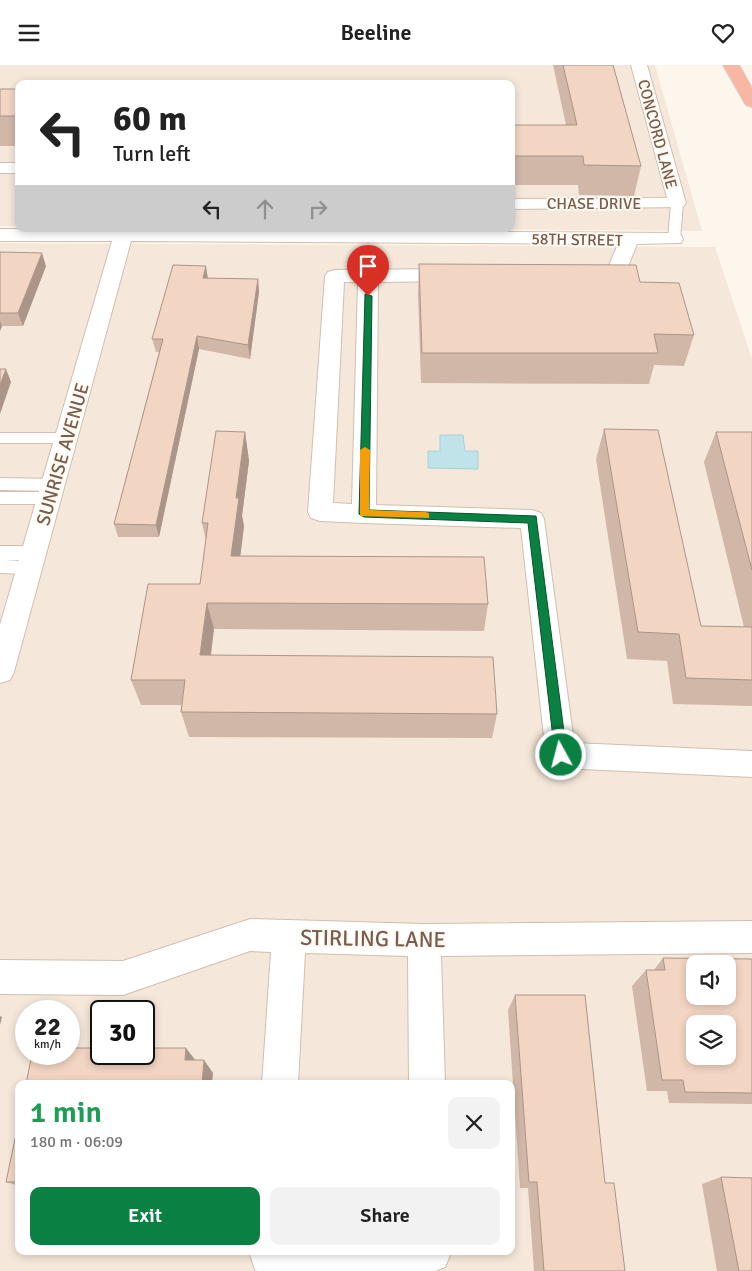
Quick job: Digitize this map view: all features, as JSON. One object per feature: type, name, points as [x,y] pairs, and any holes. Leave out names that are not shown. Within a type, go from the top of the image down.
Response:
[{"type":"highway","points":[[731,65],[752,102]]},
{"type":"highway","points":[[740,65],[752,93]]},
{"type":"street","name":"CONCORD LANE","points":[[638,65],[677,203]]},
{"type":"street","points":[[0,168],[15,168]]},
{"type":"street","name":"CHASE DRIVE","points":[[515,204],[677,203]]},
{"type":"street","name":"58TH STREET","points":[[0,235],[674,239]]},
{"type":"street","name":"SUNRISE AVENUE","points":[[0,672],[6,630],[32,560],[123,235]]},
{"type":"street","points":[[566,275],[615,274],[629,239]]},
{"type":"street","points":[[477,275],[335,276],[320,512],[532,519],[561,755],[752,764]]},
{"type":"street","points":[[364,514],[368,276]]},
{"type":"street","name":"STIRLING LANE","points":[[0,977],[123,978],[250,935],[424,940],[752,937]]},
{"type":"street","points":[[280,1080],[289,937]]},
{"type":"street","points":[[424,940],[427,1080]]},
{"type":"lane","points":[[674,239],[677,203]]},
{"type":"lane","points":[[0,438],[66,438]]},
{"type":"lane","points":[[0,484],[51,491]]},
{"type":"lane","points":[[0,498],[51,491]]},
{"type":"lane","points":[[0,553],[32,560]]},
{"type":"lane","points":[[0,566],[32,560]]},
{"type":"shaded area","points":[[0,65],[655,65],[702,231],[515,230],[515,80],[15,80],[15,226],[0,226]]},
{"type":"shaded area","points":[[0,243],[715,247],[752,359],[752,1271],[0,1271]]},
{"type":"water","points":[[440,435],[463,435],[465,451],[478,451],[478,469],[428,468],[428,451],[440,451]]},
{"type":"building","points":[[563,65],[613,65],[641,166],[584,165],[583,156],[515,156],[515,125],[577,125]]},
{"type":"building","points":[[0,89],[15,89],[15,116],[0,116]]},
{"type":"building","points":[[0,252],[42,253],[18,313],[0,313]]},
{"type":"building","points":[[419,264],[636,265],[640,282],[679,283],[694,335],[654,334],[658,353],[422,353]]},
{"type":"building","points":[[173,265],[206,266],[203,278],[258,279],[248,345],[197,336],[156,525],[114,524],[163,339],[152,339]]},
{"type":"building","points":[[0,369],[6,369],[0,385]]},
{"type":"building","points":[[604,429],[658,430],[701,626],[752,627],[752,680],[686,678],[679,634],[638,632]]},
{"type":"building","points":[[216,431],[245,432],[236,498],[239,498],[231,556],[484,557],[488,604],[207,603],[200,655],[493,657],[497,714],[181,712],[185,680],[131,680],[148,584],[200,584],[208,523],[202,523]]},
{"type":"building","points":[[716,432],[752,432],[752,570]]},
{"type":"building","points":[[663,958],[686,958],[686,1005],[736,1005],[736,959],[752,959],[752,1093],[685,1092],[683,1080],[662,1080],[646,970],[665,970]]},
{"type":"building","points":[[515,995],[585,995],[605,1183],[614,1183],[625,1271],[544,1271],[537,1182],[529,1182]]},
{"type":"building","points":[[80,1048],[90,1048],[90,1065],[155,1065],[155,1048],[186,1048],[185,1060],[204,1060],[202,1080],[27,1080],[30,1065],[80,1065]]},
{"type":"building","points":[[15,1139],[15,1182],[6,1182]]},
{"type":"building","points":[[721,1177],[752,1178],[752,1271],[739,1271]]},
{"type":"slow traffic","points":[[365,450],[364,514],[425,516]]},
{"type":"route","points":[[368,296],[364,514],[532,519],[561,755]]}]
